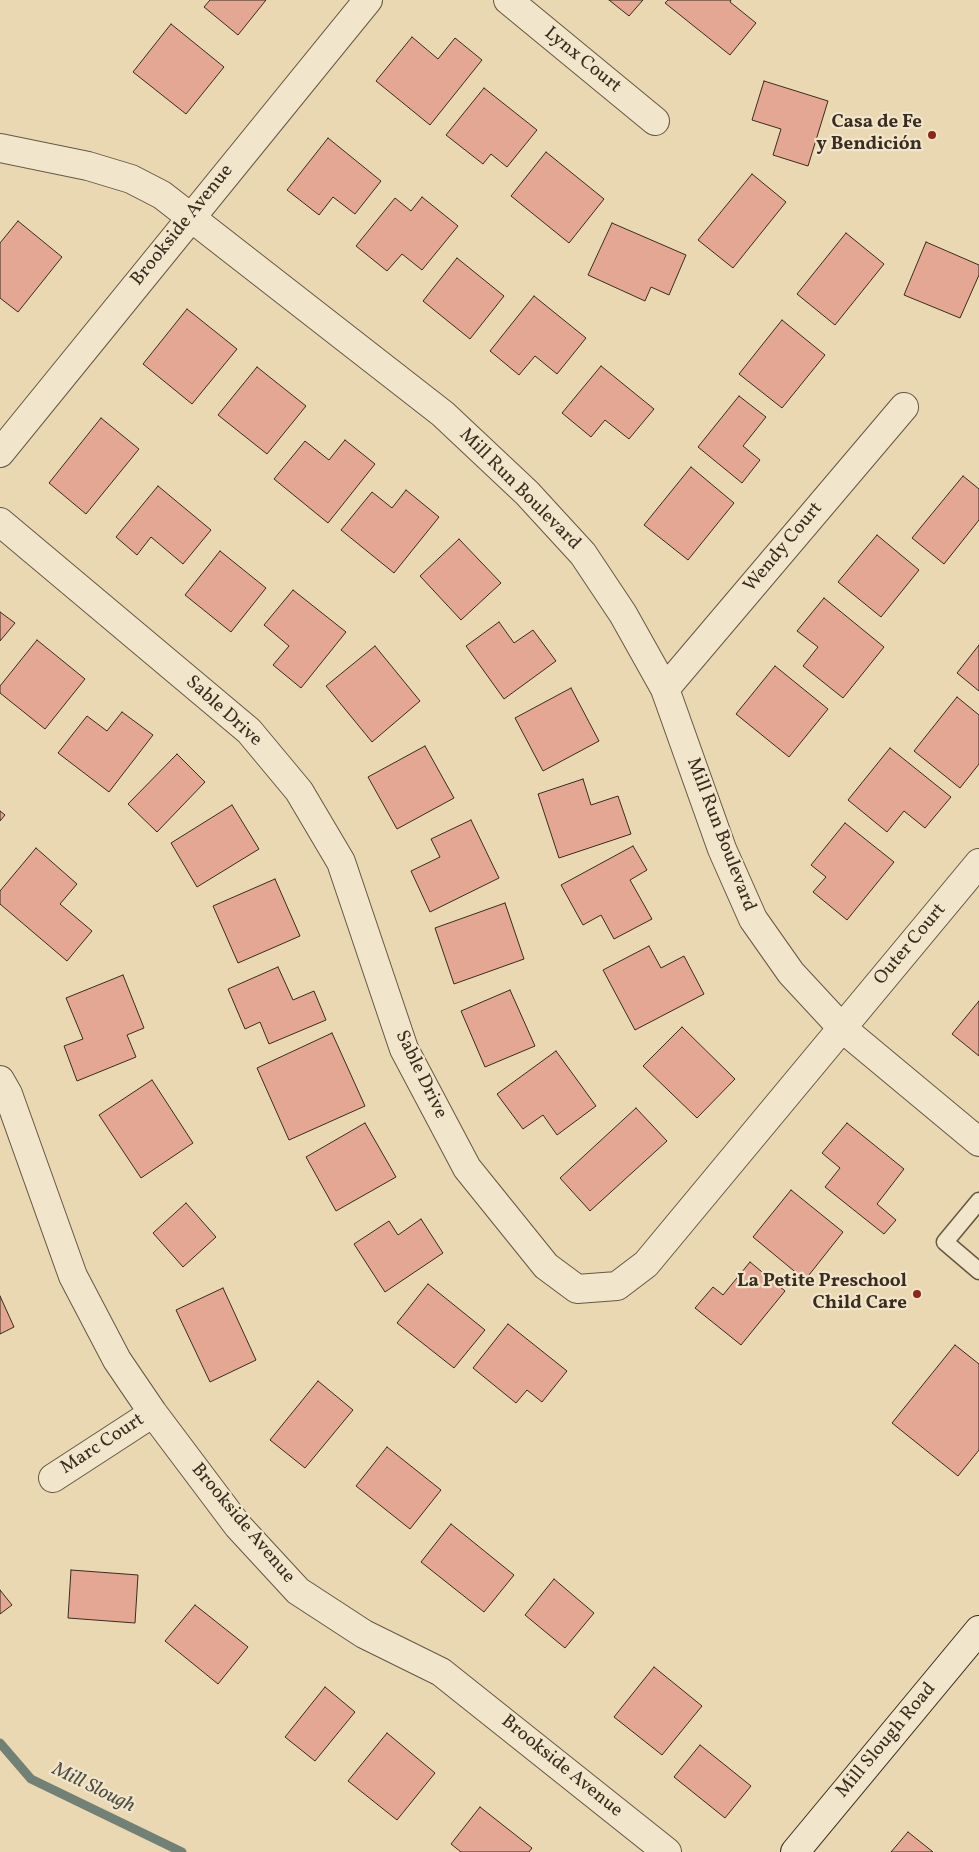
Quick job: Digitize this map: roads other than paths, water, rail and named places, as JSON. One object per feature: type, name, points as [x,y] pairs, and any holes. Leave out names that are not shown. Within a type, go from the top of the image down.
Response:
[{"type":"street","name":"Brookside Avenue","points":[[0,453],[368,0]]},
{"type":"street","name":"Lynx Court","points":[[508,0],[656,121]]},
{"type":"street","name":"Mill Run Boulevard","points":[[0,148],[88,166],[131,179],[162,195],[443,414],[527,492],[583,554],[623,614],[665,689],[722,850],[753,919],[791,974],[842,1028],[979,1142]]},
{"type":"street","name":"Wendy Court","points":[[665,689],[904,406]]},
{"type":"street","name":"Sable Drive","points":[[0,522],[249,731],[299,791],[341,862],[404,1050],[467,1168],[546,1266],[577,1289],[617,1286],[646,1264],[842,1028]]},
{"type":"street","name":"Outer Court","points":[[842,1028],[979,863]]},
{"type":"street","name":"Brookside Avenue","points":[[0,1080],[8,1094],[73,1276],[117,1360],[153,1413],[238,1526],[298,1591],[364,1634],[441,1672],[667,1852]]},
{"type":"street","name":"Marc Court","points":[[53,1478],[153,1413]]},
{"type":"street","name":"Mill Slough Road","points":[[796,1852],[979,1630]]},
{"type":"lane","points":[[979,1200],[945,1242],[979,1271]]},
{"type":"waterway","name":"Mill Slough","points":[[0,1743],[31,1779],[182,1852]]},
{"type":"place","name":"Casa de Fe y Bendición","points":[[932,135]]},
{"type":"place","name":"La Petite Preschool Child Care","points":[[917,1294]]}]
